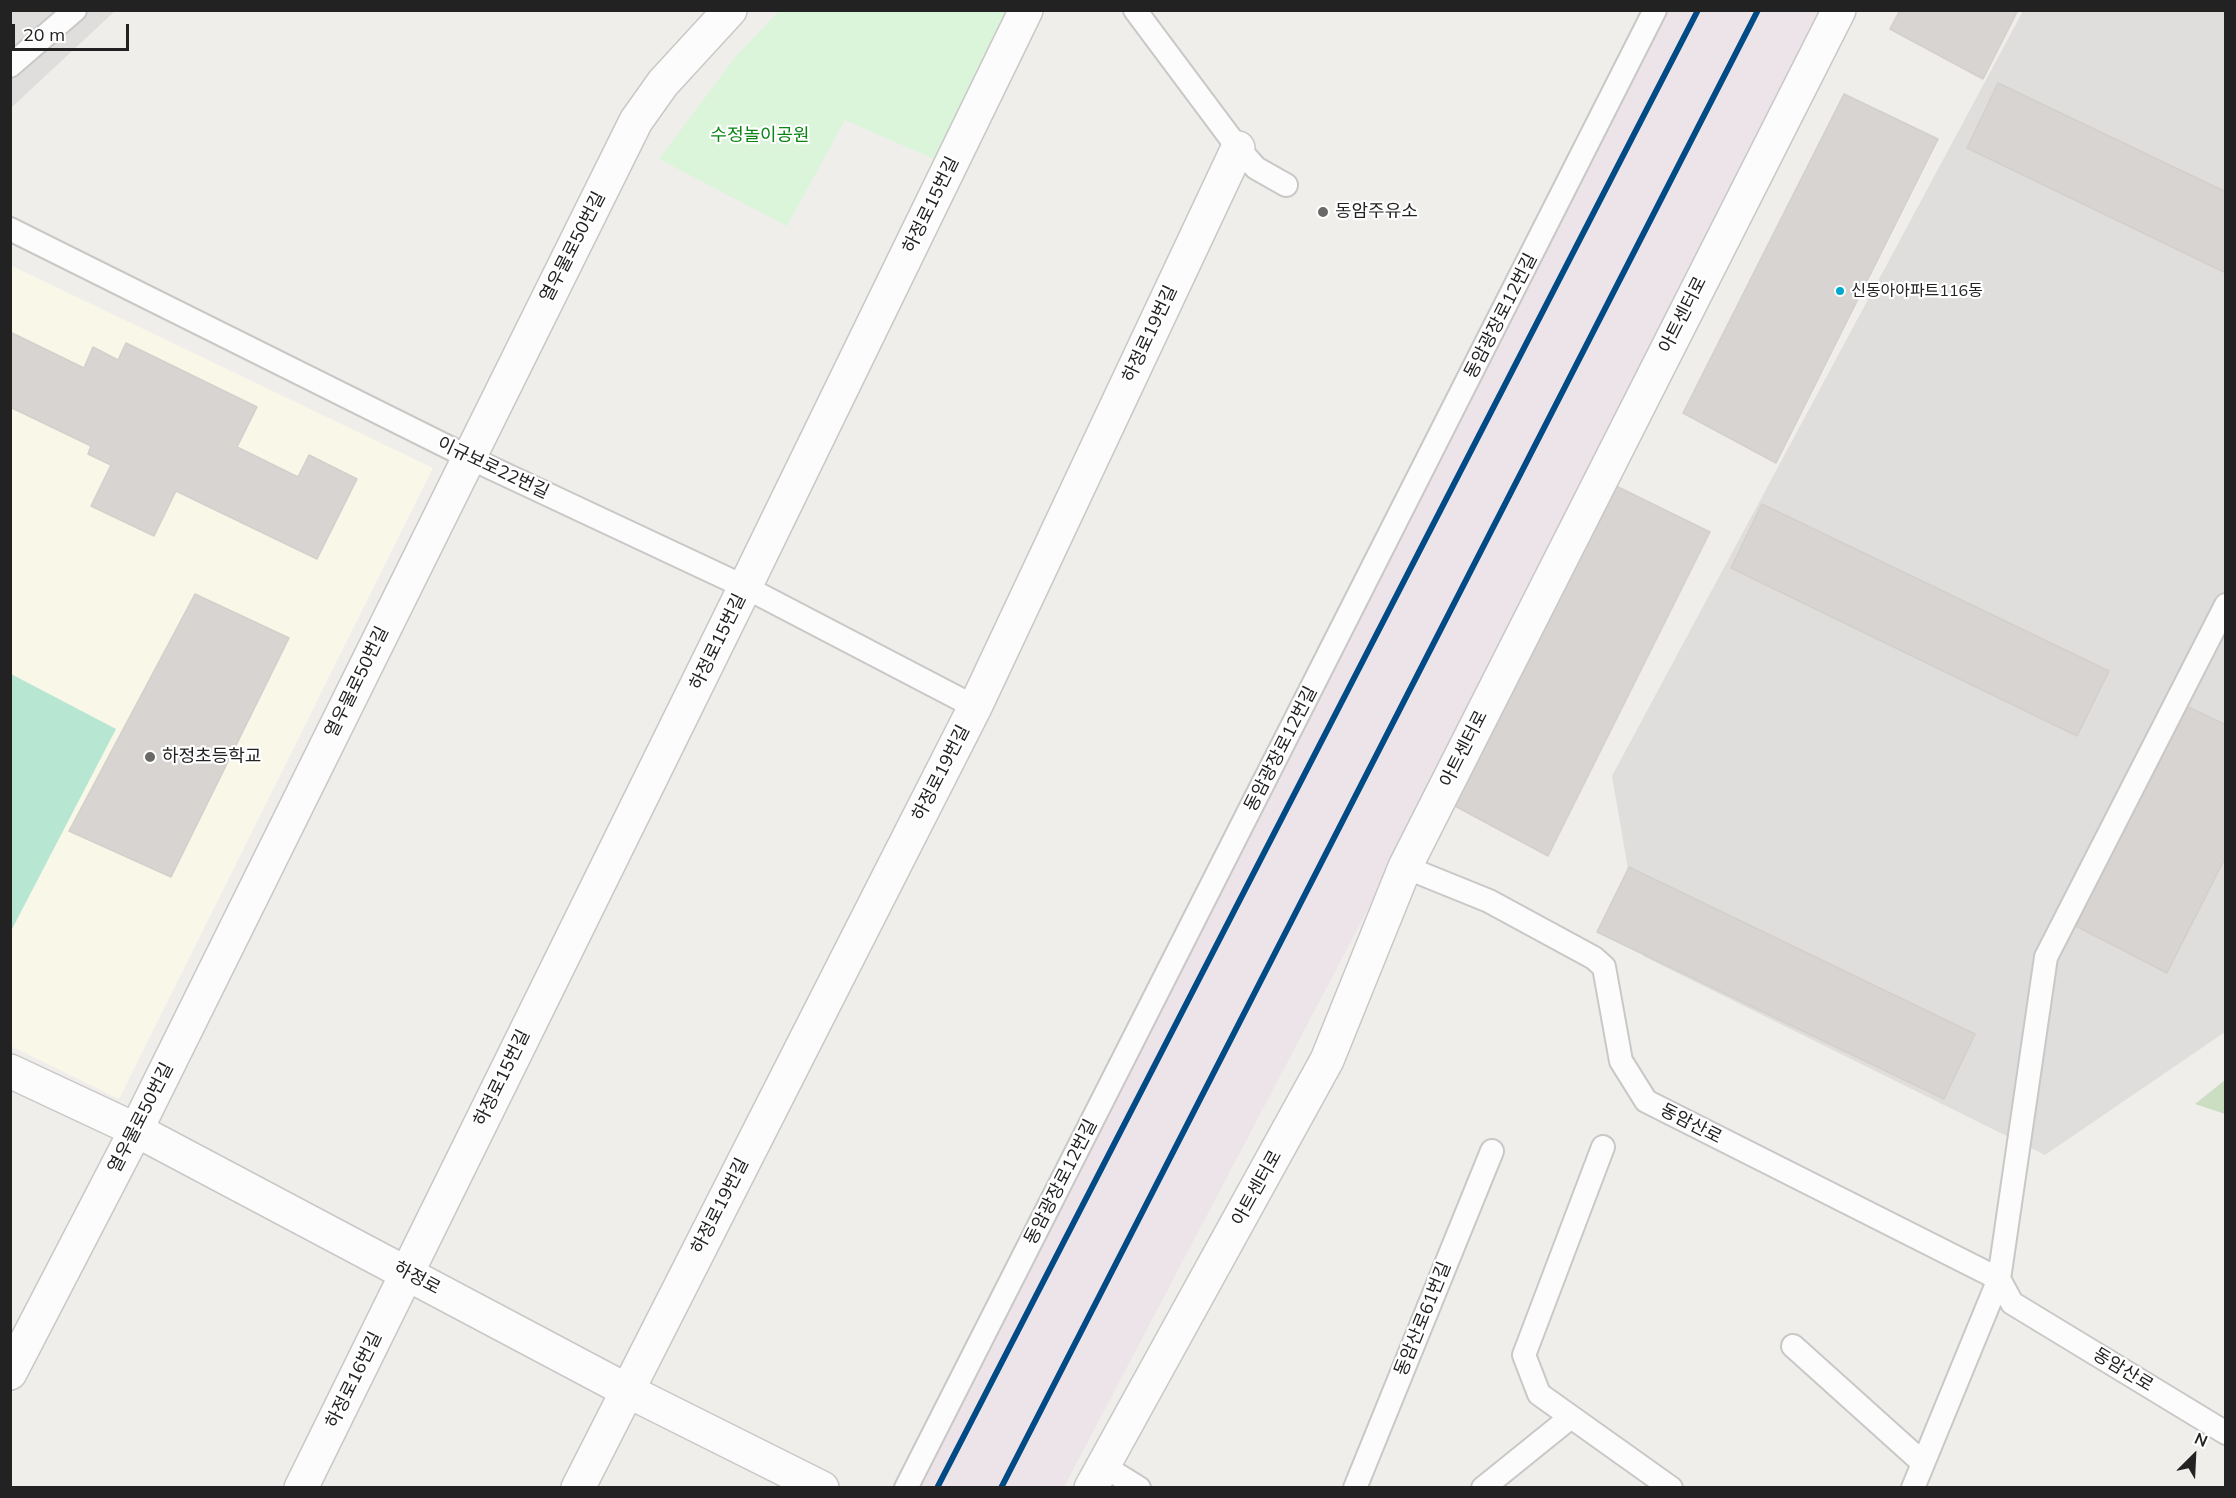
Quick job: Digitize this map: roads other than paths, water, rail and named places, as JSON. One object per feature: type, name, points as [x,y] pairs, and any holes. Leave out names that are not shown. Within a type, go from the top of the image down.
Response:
[{"type":"street","name":"열우물로50번길","points":[[10,1373],[136,1130],[636,121],[663,83],[730,10]]},
{"type":"street","name":"하정로15번길","points":[[406,1272],[1026,10]]},
{"type":"street","name":"아트센터로","points":[[1096,1476],[1328,1060],[1405,867],[1839,10]]},
{"type":"street","name":"하정로19번길","points":[[578,1488],[975,707],[1238,148]]},
{"type":"street","name":"하정로","points":[[10,1071],[136,1130],[626,1390],[822,1488]]},
{"type":"street","name":"하정로16번길","points":[[301,1488],[406,1272]]},
{"type":"lane","points":[[10,66],[75,10]]},
{"type":"lane","points":[[1135,10],[1238,148],[1257,168],[1286,185]]},
{"type":"lane","name":"동암광장로12번길","points":[[906,1488],[1655,10]]},
{"type":"lane","name":"이규보로22번길","points":[[10,229],[468,457],[745,586],[975,707]]},
{"type":"lane","points":[[1913,1488],[1999,1279],[2046,957],[2226,605]]},
{"type":"lane","name":"동암산로","points":[[1405,867],[1489,901],[1594,958],[1604,967],[1621,1061],[1646,1101],[1999,1279],[2012,1303],[2226,1433]]},
{"type":"lane","points":[[1603,1147],[1524,1355],[1539,1394],[1671,1488]]},
{"type":"lane","name":"동암산로61번길","points":[[1354,1488],[1492,1151]]},
{"type":"lane","points":[[1793,1346],[1923,1463]]},
{"type":"lane","points":[[1483,1488],[1571,1417]]},
{"type":"lane","points":[[1096,1476],[1139,1488]]},
{"type":"place","name":"동암주유소","points":[[1323,212]]},
{"type":"place","name":"신동아아파트116동","points":[[1840,291]]},
{"type":"place","name":"하정초등학교","points":[[150,757]]},
{"type":"park label","name":"수정놀이공원","points":[[760,136]]}]
